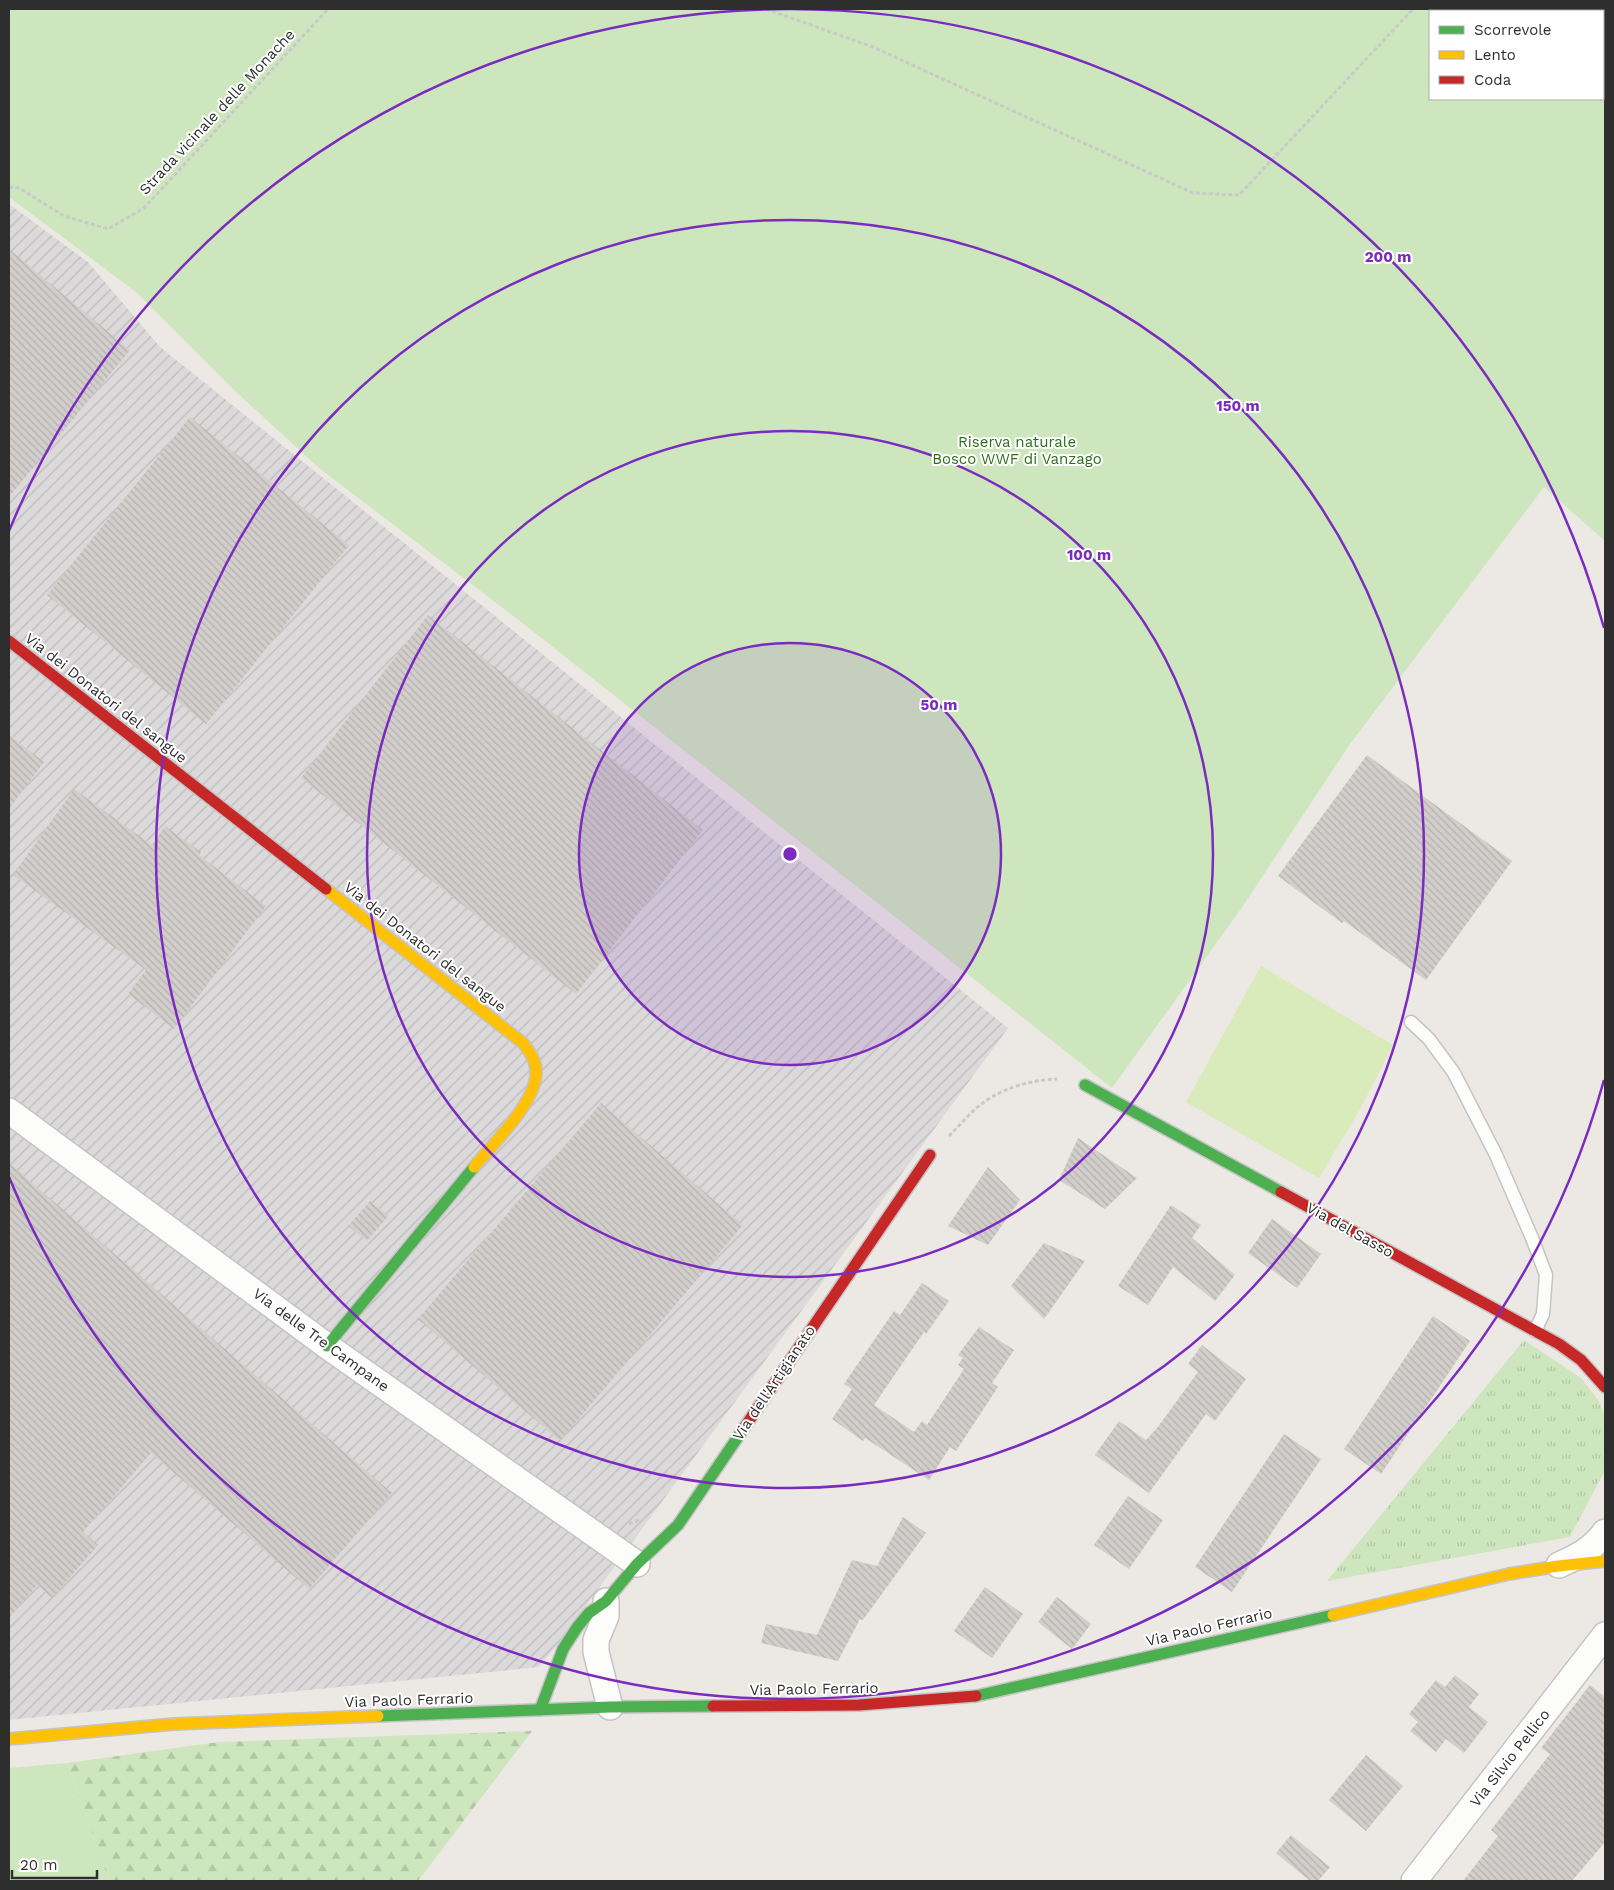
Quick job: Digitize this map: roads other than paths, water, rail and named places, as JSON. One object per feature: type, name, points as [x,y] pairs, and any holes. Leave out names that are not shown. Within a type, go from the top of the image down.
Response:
[{"type":"street","name":"Via dei Donatori del sangue","points":[[9,641],[523,1043],[533,1057],[538,1071],[534,1087],[526,1104],[327,1346]]},
{"type":"street","name":"Via del Sasso","points":[[1085,1085],[1560,1344],[1581,1360],[1605,1387]]},
{"type":"street","name":"Via delle Tre Campane","points":[[9,1111],[327,1346],[637,1564]]},
{"type":"street","name":"Via dell'Artigianato","points":[[540,1710],[563,1649],[578,1626],[589,1613],[606,1601],[637,1564],[678,1524],[930,1155]]},
{"type":"street","points":[[1558,1566],[1595,1545],[1605,1532]]},
{"type":"street","name":"Via Paolo Ferrario","points":[[9,1739],[174,1724],[610,1707],[859,1704],[981,1696],[1485,1579],[1558,1566],[1605,1561]]},
{"type":"street","points":[[606,1601],[606,1616],[596,1640],[596,1652],[610,1707]]},
{"type":"street","name":"Via Silvio Pellico","points":[[1414,1881],[1605,1635]]},
{"type":"lane","points":[[1411,1022],[1428,1039],[1454,1073],[1496,1155],[1532,1238],[1546,1275],[1543,1314],[1535,1331]]},
{"type":"park label","name":"Riserva naturale Bosco WWF di Vanzago","points":[[1017,450]]}]
